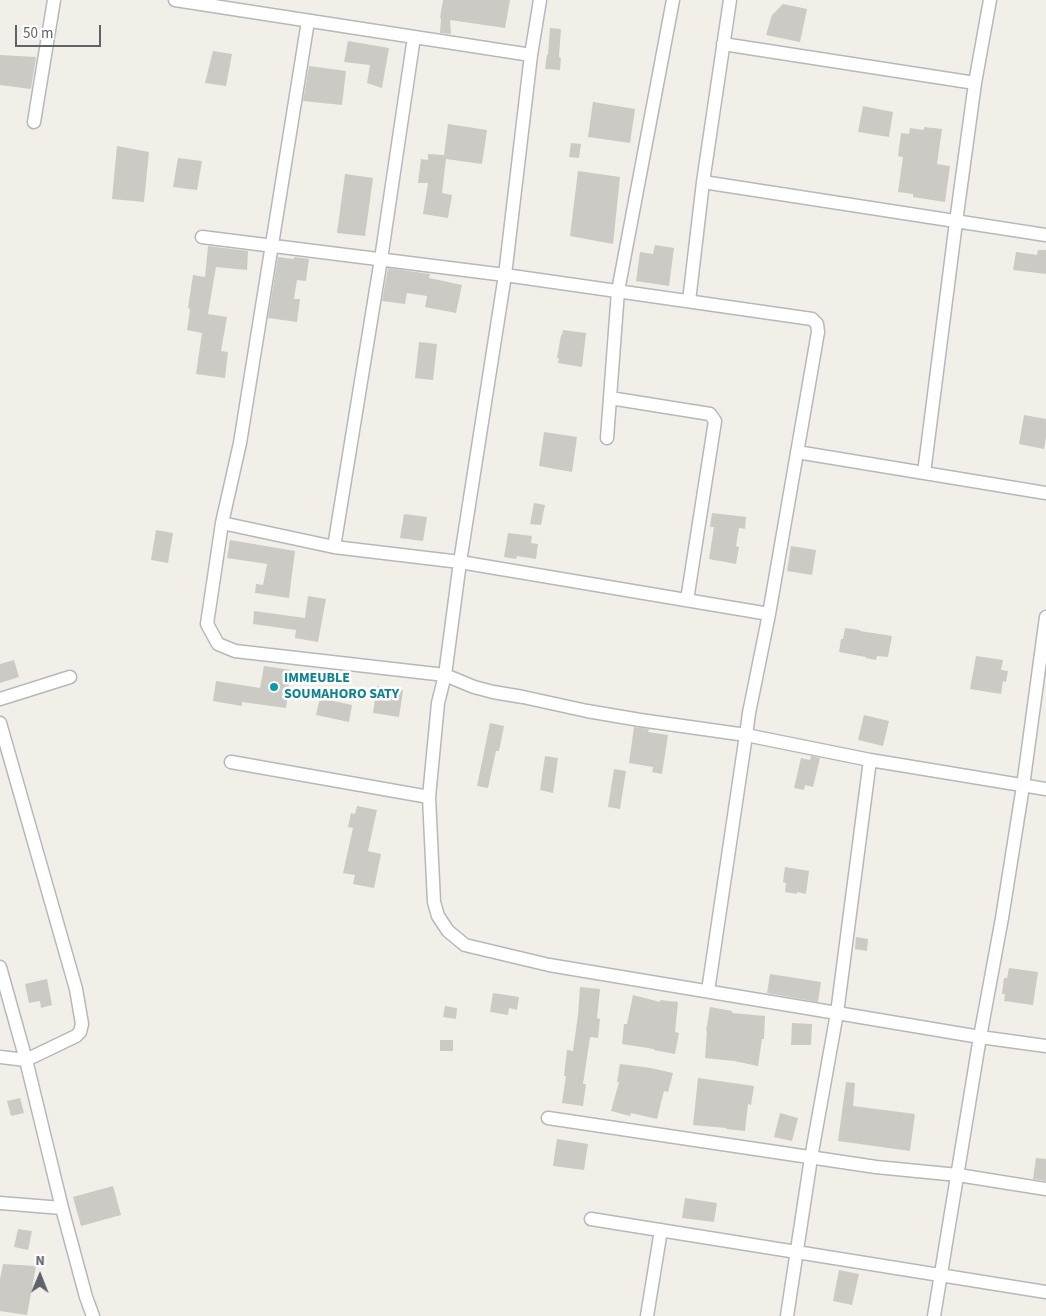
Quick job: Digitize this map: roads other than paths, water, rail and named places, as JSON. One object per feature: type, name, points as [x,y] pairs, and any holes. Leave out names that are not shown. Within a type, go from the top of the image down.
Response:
[{"type":"street","points":[[34,122],[54,0]]},
{"type":"street","points":[[176,0],[531,55]]},
{"type":"street","points":[[540,0],[531,55],[505,275],[460,562],[445,675],[438,703],[429,797],[434,902],[438,916],[448,931],[465,946],[549,965],[980,1037],[1046,1046]]},
{"type":"street","points":[[607,438],[618,291],[673,0]]},
{"type":"street","points":[[689,301],[730,0]]},
{"type":"street","points":[[924,473],[975,83],[990,0]]},
{"type":"street","points":[[308,20],[240,443],[222,523],[207,624],[218,644],[235,651],[445,675],[474,687],[493,692],[587,711],[746,735],[870,760],[1046,789]]},
{"type":"street","points":[[334,547],[381,259],[414,37]]},
{"type":"street","points":[[723,44],[975,83]]},
{"type":"street","points":[[704,182],[1046,235]]},
{"type":"street","points":[[202,237],[505,275],[689,301],[812,319],[817,324],[818,332],[769,614],[749,713],[708,991]]},
{"type":"street","points":[[610,398],[710,414],[714,420],[687,600]]},
{"type":"street","points":[[797,452],[1046,493]]},
{"type":"street","points":[[222,523],[334,547],[460,562],[769,614]]},
{"type":"street","points":[[934,1316],[980,1037],[1002,918],[1023,786],[1046,617]]},
{"type":"street","points":[[0,699],[70,677]]},
{"type":"street","points":[[0,723],[76,989],[82,1024],[80,1032],[76,1036],[26,1060],[0,1057]]},
{"type":"street","points":[[787,1316],[811,1158],[836,1013],[870,760]]},
{"type":"street","points":[[231,762],[429,797]]},
{"type":"street","points":[[0,967],[26,1060],[62,1208],[93,1316]]},
{"type":"street","points":[[548,1118],[811,1158],[876,1167],[958,1174],[1046,1189]]},
{"type":"street","points":[[0,1203],[62,1208]]},
{"type":"street","points":[[591,1219],[1046,1292]]},
{"type":"street","points":[[647,1316],[661,1230]]},
{"type":"place","name":"IMMEUBLE SOUMAHORO SATY","points":[[274,687]]}]
